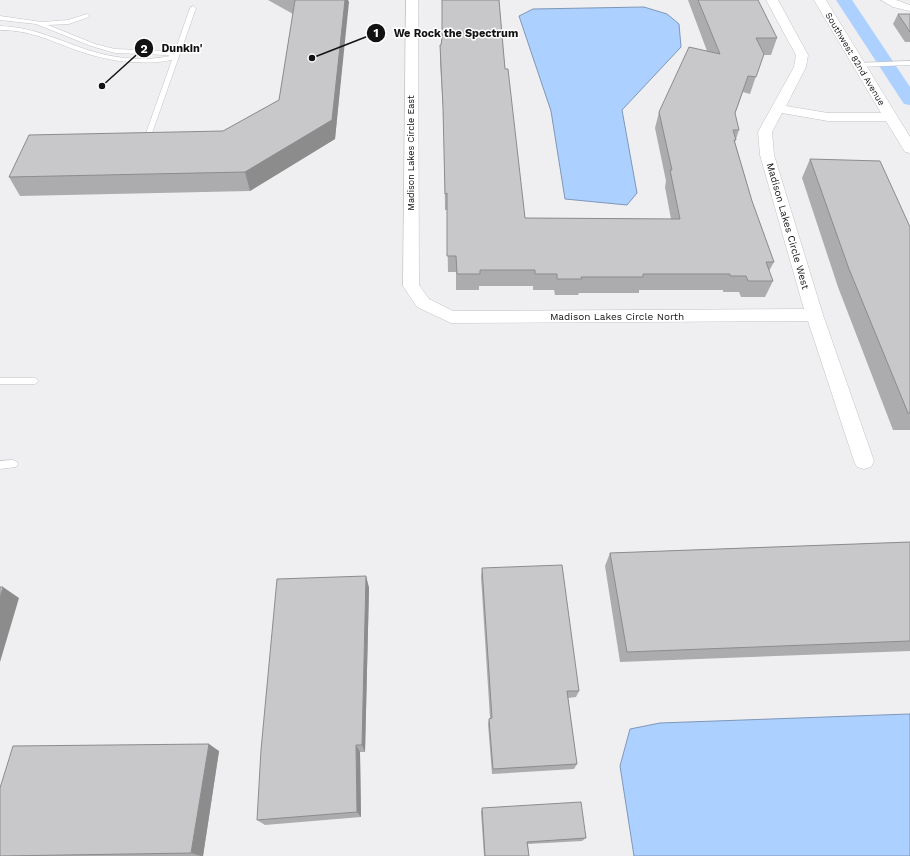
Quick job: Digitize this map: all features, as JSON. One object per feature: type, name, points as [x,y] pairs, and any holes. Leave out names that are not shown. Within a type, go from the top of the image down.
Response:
[{"type":"street","name":"Madison Lakes Circle East","points":[[412,0],[411,286],[423,303]]},
{"type":"street","name":"Madison Lakes Circle West","points":[[772,0],[802,55],[800,67],[766,132],[767,155],[814,315],[864,461]]},
{"type":"street","name":"Southwest 82nd Avenue","points":[[820,0],[910,149]]},
{"type":"street","points":[[887,0],[897,5],[910,8]]},
{"type":"street","name":"Southwest 82nd Avenue","points":[[779,109],[828,118],[890,118]]},
{"type":"street","name":"Madison Lakes Circle North","points":[[423,303],[451,317],[814,315]]},
{"type":"lane","points":[[148,136],[193,8]]},
{"type":"lane","points":[[0,18],[49,24],[69,22],[87,16]]},
{"type":"lane","points":[[36,22],[105,49],[130,52],[168,53],[176,57]]},
{"type":"lane","points":[[0,28],[34,31],[95,55],[111,58],[165,60],[176,57]]},
{"type":"lane","points":[[858,65],[910,63]]},
{"type":"lane","points":[[0,381],[36,380]]},
{"type":"lane","points":[[0,465],[13,464]]},
{"type":"water","points":[[644,7],[667,14],[679,24],[681,47],[622,110],[637,193],[627,205],[565,199],[551,111],[519,16],[533,9]]},
{"type":"water","points":[[910,714],[910,856],[634,856],[620,766],[630,729],[660,723]]},
{"type":"building","points":[[295,0],[345,0],[332,120],[245,172],[9,177],[29,135],[223,131],[279,100]]},
{"type":"building","points":[[442,0],[499,0],[505,69],[508,69],[525,218],[680,219],[670,170],[672,170],[659,112],[689,47],[720,54],[698,0],[758,0],[777,38],[756,38],[764,54],[756,77],[748,76],[735,113],[739,130],[733,130],[736,140],[734,140],[752,201],[774,262],[766,262],[773,281],[748,281],[746,276],[730,276],[730,274],[643,274],[643,277],[581,277],[582,279],[557,279],[557,274],[535,274],[535,270],[480,270],[480,274],[457,274],[456,256],[447,256],[447,193],[445,194],[440,45],[442,38]]},
{"type":"building","points":[[898,14],[910,14],[910,32]]},
{"type":"building","points":[[810,159],[880,161],[910,227],[910,413],[908,413],[849,269]]},
{"type":"building","points":[[910,542],[910,641],[627,652],[610,553]]},
{"type":"building","points":[[562,565],[579,691],[567,691],[577,764],[493,769],[489,719],[492,718],[482,568]]},
{"type":"building","points":[[366,576],[362,745],[356,745],[357,812],[257,820],[261,750],[277,579]]},
{"type":"building","points":[[0,587],[3,587],[0,598]]},
{"type":"building","points":[[209,744],[191,853],[0,856],[0,788],[13,746]]},
{"type":"building","points":[[581,802],[586,838],[527,842],[529,856],[485,856],[482,808]]},
{"type":"waterway","points":[[844,0],[910,100]]},
{"type":"place","name":"We Rock the Spectrum","points":[[312,58]]},
{"type":"place","name":"Dunkin'","points":[[102,86]]}]
